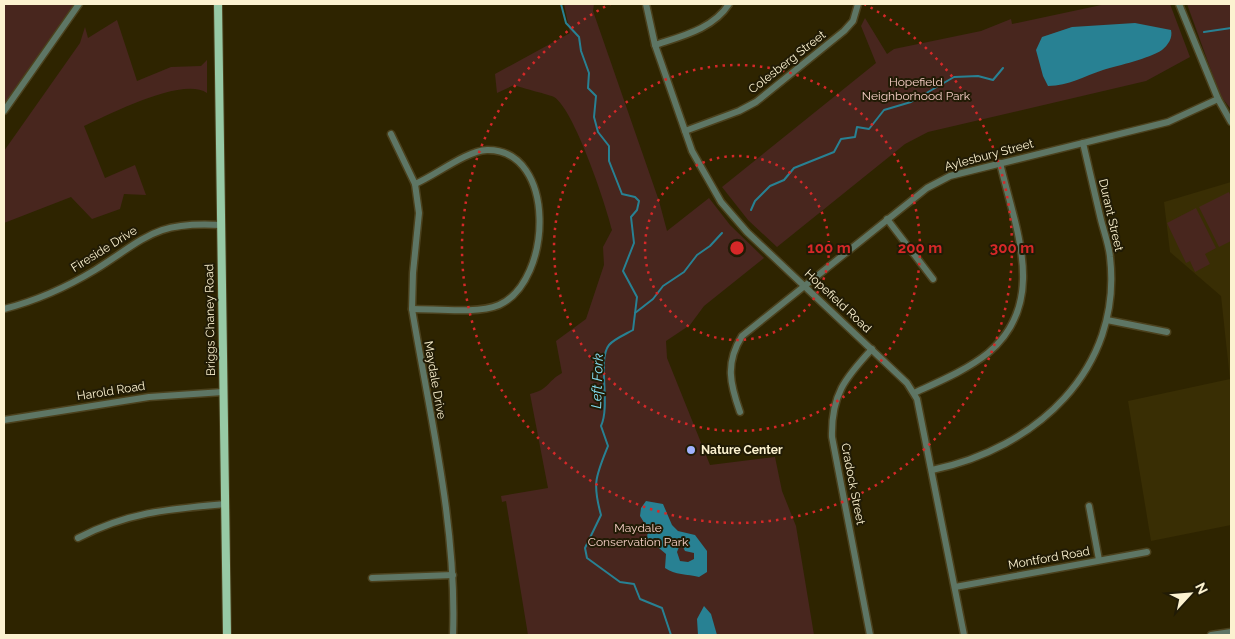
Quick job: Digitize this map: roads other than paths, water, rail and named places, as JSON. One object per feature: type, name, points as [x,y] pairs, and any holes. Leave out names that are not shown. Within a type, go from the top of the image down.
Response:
[{"type":"main road","name":"Briggs Chaney Road","points":[[218,4],[227,635]]},
{"type":"street","points":[[4,111],[79,4]]},
{"type":"street","name":"Hopefield Road","points":[[646,4],[655,45],[685,131],[700,168],[721,202],[747,232],[872,348],[907,383],[914,393],[922,415],[964,635]]},
{"type":"street","points":[[655,45],[700,30],[716,19],[729,4]]},
{"type":"street","name":"Colesberg Street","points":[[685,131],[739,111],[756,102],[844,31],[853,21],[858,4]]},
{"type":"street","points":[[1179,4],[1218,99],[1231,122]]},
{"type":"street","name":"Aylesbury Street","points":[[740,412],[729,376],[730,362],[737,344],[751,327],[938,181],[1000,163],[1168,122],[1218,99]]},
{"type":"street","name":"Maydale Drive","points":[[391,134],[415,184],[419,213],[413,273],[412,309],[449,527],[453,575],[453,635]]},
{"type":"street","name":"Durant Street","points":[[932,470],[980,458],[1025,433],[1051,413],[1070,394],[1087,370],[1107,320],[1111,286],[1110,256],[1083,143]]},
{"type":"street","points":[[412,309],[485,309],[498,306],[509,300],[520,291],[531,273],[540,226],[537,198],[530,173],[522,163],[506,153],[480,151],[415,184]]},
{"type":"street","points":[[914,393],[986,354],[1001,340],[1018,315],[1024,285],[1023,262],[1000,163]]},
{"type":"street","points":[[887,219],[933,279]]},
{"type":"street","name":"Fireside Drive","points":[[4,309],[60,288],[94,270],[132,244],[154,232],[179,225],[221,225]]},
{"type":"street","points":[[1107,320],[1166,332]]},
{"type":"street","name":"Cradock Street","points":[[870,635],[832,437],[832,418],[840,390],[847,376],[872,348]]},
{"type":"street","name":"Harold Road","points":[[4,420],[149,397],[223,392]]},
{"type":"street","points":[[78,538],[104,524],[141,513],[225,504]]},
{"type":"street","points":[[1089,506],[1099,560]]},
{"type":"street","name":"Montford Road","points":[[955,587],[1147,552]]},
{"type":"street","points":[[372,578],[453,575]]},
{"type":"street","points":[[1211,635],[1231,632]]},
{"type":"water","points":[[1135,23],[1171,30],[1170,41],[1162,50],[1134,62],[1103,70],[1070,83],[1048,86],[1043,76],[1036,50],[1042,37],[1072,27]]},
{"type":"water","points":[[646,501],[663,504],[672,525],[678,531],[695,535],[707,551],[707,572],[699,577],[677,573],[665,568],[666,554],[647,538],[648,529],[640,516],[641,508]],"holes":[[[679,547],[683,547],[685,551],[694,553],[694,559],[688,562],[680,561],[677,552]]]},
{"type":"water","points":[[704,606],[711,614],[717,635],[698,635],[697,619]]},
{"type":"waterway","name":"Left Fork","points":[[561,4],[566,23],[579,37],[581,51],[589,73],[588,88],[596,96],[594,117],[598,132],[609,146],[609,161],[622,194],[635,197],[639,201],[637,210],[631,217],[634,243],[623,271],[637,297],[633,330],[609,345],[604,361],[605,406],[601,426],[608,446],[598,473],[596,487],[601,515],[585,548],[587,558],[620,582],[634,584],[640,599],[662,608],[671,635]]},
{"type":"waterway","points":[[1204,32],[1231,28]]},
{"type":"waterway","points":[[751,210],[755,201],[770,186],[784,180],[794,168],[834,152],[841,139],[855,137],[857,127],[869,129],[884,110],[911,102],[954,77],[978,76],[993,80],[1003,68]]},
{"type":"waterway","points":[[635,313],[653,299],[663,286],[684,272],[697,255],[710,246],[722,233]]},
{"type":"place","name":"Nature Center","points":[[691,450]]},
{"type":"park label","name":"Hopefield Neighborhood Park","points":[[916,89]]},
{"type":"park label","name":"Maydale Conservation Park","points":[[638,535]]}]
